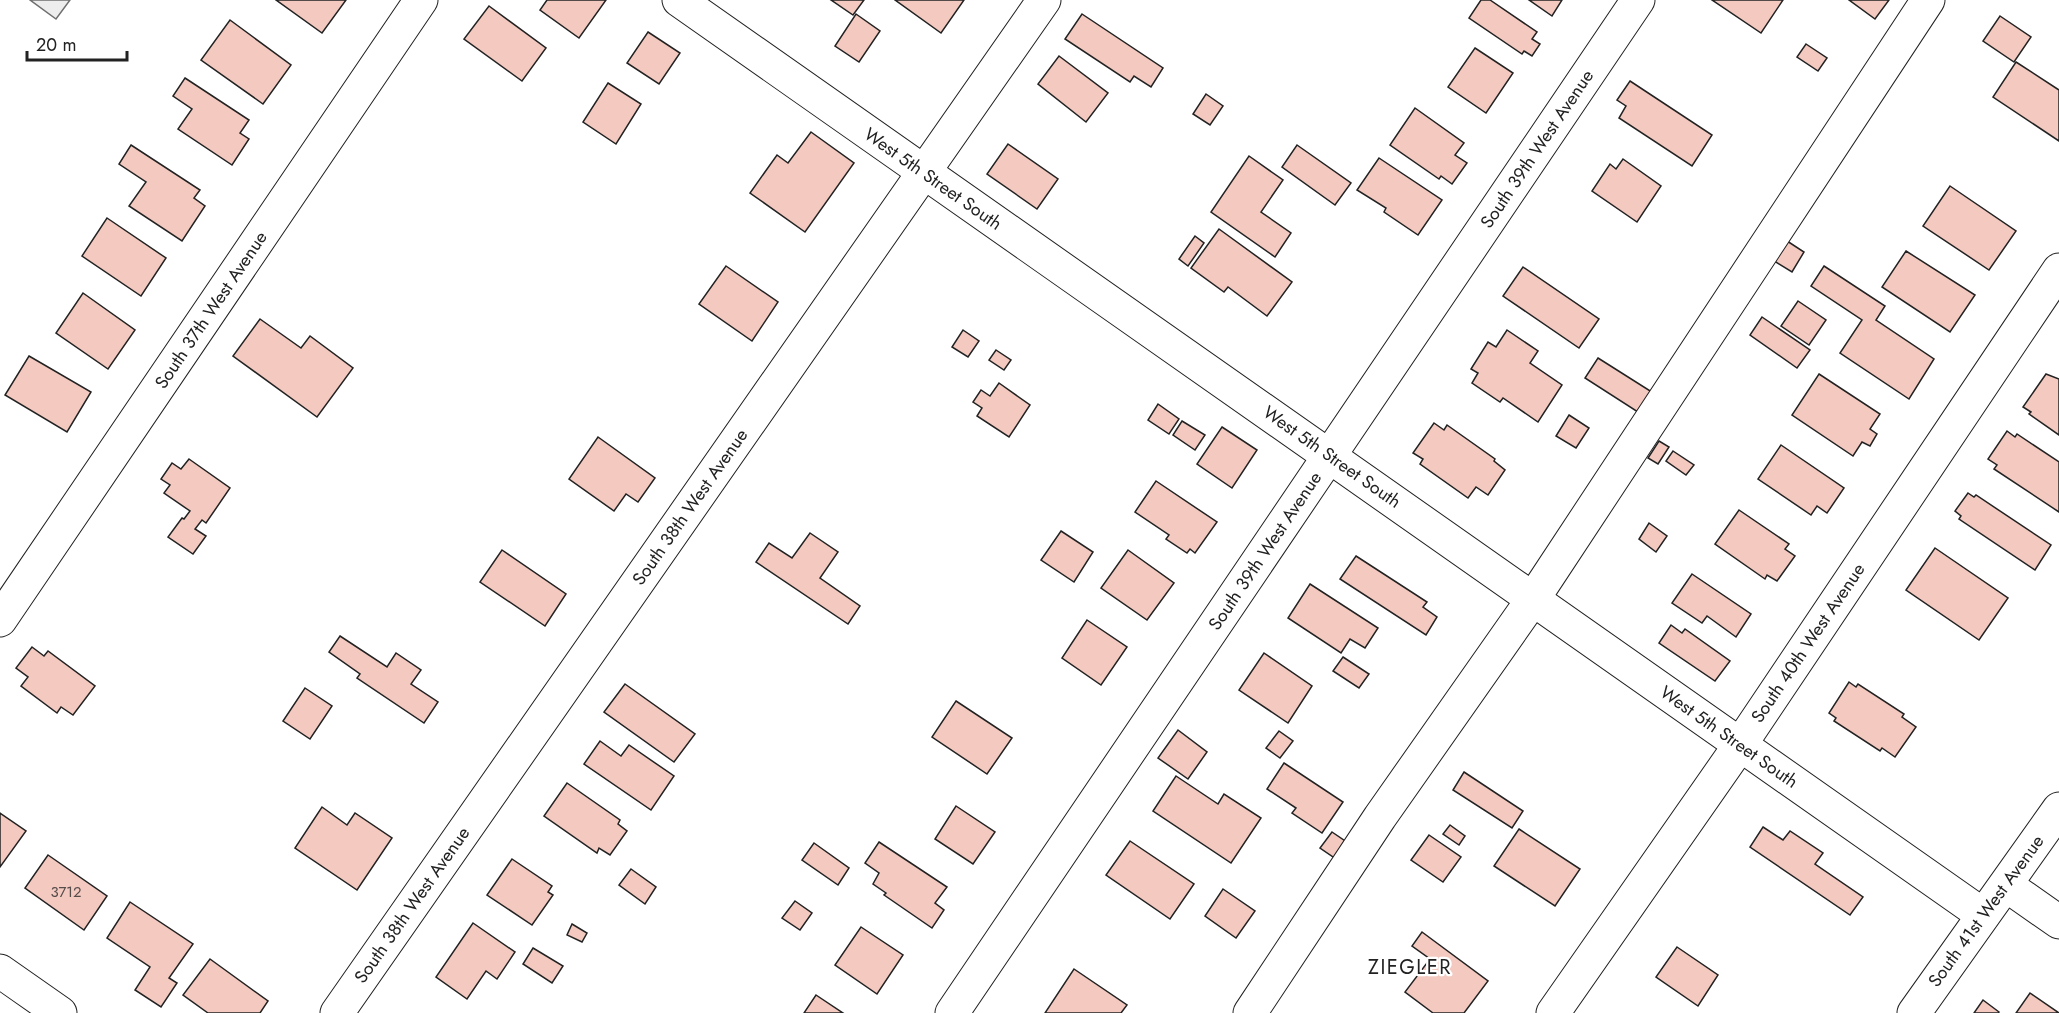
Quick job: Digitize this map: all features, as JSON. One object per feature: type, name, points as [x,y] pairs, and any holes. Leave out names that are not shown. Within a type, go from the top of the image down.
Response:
[{"type":"street","name":"South 37th West Avenue","points":[[0,620],[421,0]]},
{"type":"street","name":"West 5th Street South","points":[[679,0],[1983,915]]},
{"type":"street","name":"South 38th West Avenue","points":[[337,1013],[1044,0]]},
{"type":"street","name":"South 39th West Avenue","points":[[952,1013],[1638,0]]},
{"type":"street","points":[[1250,1013],[1380,817],[1533,599],[1928,0]]},
{"type":"street","name":"South 40th West Avenue","points":[[1553,1013],[1740,745],[2059,270]]},
{"type":"street","name":"South 41st West Avenue","points":[[1914,1013],[2059,809]]},
{"type":"street","points":[[2006,885],[2059,922]]},
{"type":"street","points":[[0,971],[60,1013]]},
{"type":"shaded area","points":[[30,0],[70,0],[56,19]]},
{"type":"building","points":[[276,0],[346,0],[322,33]]},
{"type":"building","points":[[547,0],[606,0],[579,38],[540,10]]},
{"type":"building","points":[[831,0],[864,0],[853,15]]},
{"type":"building","points":[[895,0],[964,0],[941,33]]},
{"type":"building","points":[[1481,0],[1490,0],[1537,32],[1532,39],[1540,44],[1532,56],[1524,51],[1522,54],[1469,18]]},
{"type":"building","points":[[1529,0],[1562,0],[1552,16]]},
{"type":"building","points":[[1712,0],[1783,0],[1761,33]]},
{"type":"building","points":[[1849,0],[1889,0],[1875,19]]},
{"type":"building","points":[[489,6],[546,48],[522,81],[464,39]]},
{"type":"building","points":[[856,14],[880,31],[859,62],[835,46]]},
{"type":"building","points":[[1082,14],[1163,68],[1151,87],[1134,76],[1130,82],[1065,39]]},
{"type":"building","points":[[2000,16],[2031,37],[2014,62],[1983,41]]},
{"type":"building","points":[[230,20],[291,65],[263,104],[201,60]]},
{"type":"building","points":[[648,32],[680,53],[659,84],[627,63]]},
{"type":"building","points":[[1806,44],[1827,58],[1818,71],[1797,57]]},
{"type":"building","points":[[1475,48],[1513,73],[1486,113],[1448,87]]},
{"type":"building","points":[[1059,56],[1108,93],[1086,122],[1038,84]]},
{"type":"building","points":[[2016,62],[2059,90],[2059,141],[1993,97]]},
{"type":"building","points":[[185,78],[249,120],[240,133],[249,139],[232,165],[178,129],[192,109],[173,96]]},
{"type":"building","points":[[1630,81],[1712,135],[1692,166],[1619,118],[1626,106],[1617,100]]},
{"type":"building","points":[[608,83],[641,104],[616,144],[583,122]]},
{"type":"building","points":[[1206,94],[1223,106],[1210,125],[1193,114]]},
{"type":"building","points":[[1415,108],[1464,143],[1455,155],[1467,163],[1452,184],[1441,176],[1439,179],[1390,145]]},
{"type":"building","points":[[811,132],[854,163],[805,232],[750,193],[777,155],[788,163]]},
{"type":"building","points":[[1008,144],[1058,179],[1037,209],[987,174]]},
{"type":"building","points":[[131,145],[200,190],[194,198],[205,206],[182,241],[129,206],[146,182],[119,164]]},
{"type":"building","points":[[1297,145],[1351,183],[1335,205],[1282,167]]},
{"type":"building","points":[[1249,156],[1283,180],[1261,212],[1291,233],[1275,257],[1211,212]]},
{"type":"building","points":[[1379,158],[1442,200],[1418,235],[1384,212],[1386,208],[1357,190]]},
{"type":"building","points":[[1623,159],[1661,186],[1637,222],[1592,191],[1610,164],[1616,169]]},
{"type":"building","points":[[1950,186],[2016,231],[1989,270],[1923,226]]},
{"type":"building","points":[[107,218],[166,258],[141,296],[82,256]]},
{"type":"building","points":[[1219,229],[1292,282],[1267,316],[1228,287],[1224,292],[1191,268]]},
{"type":"building","points":[[1195,236],[1204,243],[1188,266],[1179,259]]},
{"type":"building","points":[[1784,239],[1804,252],[1792,272],[1771,259]]},
{"type":"building","points":[[1906,251],[1975,295],[1950,332],[1882,287]]},
{"type":"building","points":[[726,266],[778,302],[752,341],[699,304]]},
{"type":"building","points":[[1824,266],[1885,306],[1876,320],[1934,359],[1909,399],[1840,353],[1862,320],[1811,286]]},
{"type":"building","points":[[1523,267],[1599,319],[1579,348],[1503,296]]},
{"type":"building","points":[[83,293],[135,330],[108,369],[56,333]]},
{"type":"building","points":[[1798,301],[1826,320],[1809,345],[1781,326]]},
{"type":"building","points":[[1762,317],[1810,350],[1797,368],[1750,335]]},
{"type":"building","points":[[260,319],[301,348],[310,336],[353,368],[317,417],[233,356]]},
{"type":"building","points":[[963,330],[979,341],[968,357],[952,347]]},
{"type":"building","points":[[1507,330],[1538,351],[1530,363],[1562,385],[1538,422],[1503,398],[1500,402],[1472,383],[1478,373],[1471,369],[1488,342],[1496,347]]},
{"type":"building","points":[[996,350],[1011,360],[1004,370],[989,360]]},
{"type":"building","points":[[29,356],[91,392],[67,432],[5,395]]},
{"type":"building","points":[[1598,358],[1655,394],[1641,414],[1585,378]]},
{"type":"building","points":[[1819,374],[1880,414],[1870,429],[1877,434],[1870,446],[1862,442],[1853,456],[1792,415]]},
{"type":"building","points":[[2046,374],[2059,379],[2059,435],[2029,414],[2031,412],[2023,407]]},
{"type":"building","points":[[999,383],[1030,405],[1009,437],[977,416],[982,408],[973,402],[981,390],[990,396]]},
{"type":"building","points":[[1158,404],[1179,419],[1169,434],[1148,420]]},
{"type":"building","points":[[1569,415],[1589,428],[1576,448],[1556,436]]},
{"type":"building","points":[[1182,421],[1205,435],[1195,450],[1173,435]]},
{"type":"building","points":[[1434,423],[1444,430],[1447,425],[1495,459],[1494,461],[1505,470],[1488,495],[1476,487],[1468,498],[1420,464],[1423,459],[1413,453]]},
{"type":"building","points":[[1222,427],[1257,450],[1232,488],[1197,464]]},
{"type":"building","points":[[2007,431],[2015,437],[2017,434],[2059,462],[2059,512],[1994,469],[1997,465],[1988,459]]},
{"type":"building","points":[[598,437],[655,478],[638,502],[626,494],[614,511],[569,479]]},
{"type":"building","points":[[1659,441],[1669,447],[1658,464],[1648,458]]},
{"type":"building","points":[[1781,445],[1844,488],[1827,513],[1817,506],[1811,515],[1758,479]]},
{"type":"building","points":[[1673,451],[1694,465],[1686,475],[1666,461]]},
{"type":"building","points":[[189,459],[230,488],[206,523],[202,520],[195,529],[206,536],[193,554],[168,537],[190,511],[164,493],[170,485],[161,479],[172,463],[181,469]]},
{"type":"building","points":[[1156,481],[1217,522],[1195,553],[1190,549],[1187,553],[1166,539],[1169,535],[1135,512]]},
{"type":"building","points":[[1968,493],[1974,497],[1976,495],[2051,545],[2035,570],[1959,519],[1961,516],[1955,511]]},
{"type":"building","points":[[1739,510],[1789,544],[1785,549],[1795,556],[1777,581],[1767,575],[1765,579],[1715,544]]},
{"type":"building","points":[[1649,523],[1667,536],[1656,552],[1639,539]]},
{"type":"building","points":[[1061,531],[1093,552],[1074,582],[1041,560]]},
{"type":"building","points":[[810,533],[838,552],[820,578],[860,606],[848,624],[756,562],[769,543],[792,558]]},
{"type":"building","points":[[1935,548],[2008,598],[1979,640],[1906,590]]},
{"type":"building","points":[[502,550],[566,594],[545,626],[480,582]]},
{"type":"building","points":[[1128,550],[1174,583],[1147,620],[1101,588]]},
{"type":"building","points":[[1356,556],[1427,602],[1423,607],[1437,617],[1426,635],[1340,579]]},
{"type":"building","points":[[1692,574],[1751,614],[1736,637],[1707,616],[1702,623],[1672,603]]},
{"type":"building","points":[[1310,584],[1378,628],[1365,648],[1350,639],[1341,653],[1288,618]]},
{"type":"building","points":[[1087,620],[1127,647],[1101,685],[1062,658]]},
{"type":"building","points":[[1671,625],[1682,633],[1685,629],[1730,661],[1715,681],[1659,643]]},
{"type":"building","points":[[340,636],[387,667],[396,653],[421,670],[411,684],[438,702],[424,723],[357,678],[360,674],[329,652]]},
{"type":"building","points":[[32,647],[44,656],[48,651],[95,686],[73,715],[61,707],[57,713],[21,686],[28,677],[16,668]]},
{"type":"building","points":[[1264,653],[1312,686],[1288,723],[1239,690]]},
{"type":"building","points":[[1343,657],[1369,674],[1359,688],[1333,671]]},
{"type":"building","points":[[1849,682],[1856,687],[1858,684],[1904,714],[1902,717],[1916,727],[1895,757],[1882,748],[1880,751],[1834,721],[1836,718],[1829,713]]},
{"type":"building","points":[[625,684],[695,734],[674,762],[604,712]]},
{"type":"building","points":[[305,688],[332,706],[310,739],[283,721]]},
{"type":"building","points":[[956,701],[1012,738],[987,774],[932,737]]},
{"type":"building","points":[[1178,730],[1207,752],[1188,779],[1158,758]]},
{"type":"building","points":[[1279,731],[1293,741],[1280,758],[1266,748]]},
{"type":"building","points":[[600,741],[621,756],[629,745],[674,776],[651,810],[584,764]]},
{"type":"building","points":[[1284,763],[1343,802],[1322,833],[1292,813],[1296,808],[1267,789]]},
{"type":"building","points":[[1464,772],[1523,811],[1512,828],[1453,790]]},
{"type":"building","points":[[1176,776],[1218,804],[1224,794],[1261,818],[1231,863],[1153,811]]},
{"type":"building","points":[[567,783],[620,820],[618,824],[627,831],[610,855],[599,848],[597,853],[544,816]]},
{"type":"building","points":[[956,806],[995,832],[973,864],[935,839]]},
{"type":"building","points":[[322,807],[347,825],[355,813],[392,838],[357,890],[295,848]]},
{"type":"building","points":[[0,813],[26,831],[0,867]]},
{"type":"building","points":[[1450,825],[1465,836],[1459,845],[1443,834]]},
{"type":"building","points":[[1763,827],[1783,840],[1790,831],[1823,853],[1815,864],[1863,897],[1850,915],[1750,847]]},
{"type":"building","points":[[1519,829],[1580,869],[1555,906],[1494,866]]},
{"type":"building","points":[[1332,832],[1351,845],[1339,861],[1320,848]]},
{"type":"building","points":[[1429,835],[1461,857],[1443,882],[1411,860]]},
{"type":"building","points":[[1130,841],[1194,884],[1170,919],[1106,875]]},
{"type":"building","points":[[879,842],[947,887],[935,903],[944,910],[932,928],[884,895],[886,893],[873,884],[879,873],[865,863]]},
{"type":"building","points":[[814,843],[849,868],[838,885],[802,860]]},
{"type":"building","points":[[48,855],[107,896],[84,930],[25,888]]},
{"type":"building","points":[[512,859],[552,886],[548,892],[553,895],[532,925],[487,895]]},
{"type":"building","points":[[631,869],[656,887],[645,904],[619,885]]},
{"type":"building","points":[[1223,889],[1255,911],[1236,938],[1205,916]]},
{"type":"building","points":[[795,901],[812,913],[800,930],[782,918]]},
{"type":"building","points":[[130,902],[193,944],[169,978],[177,983],[161,1007],[135,990],[150,967],[107,938]]},
{"type":"building","points":[[473,923],[515,952],[497,979],[486,971],[467,999],[436,977]]},
{"type":"building","points":[[572,924],[587,933],[582,942],[567,935]]},
{"type":"building","points":[[861,927],[903,955],[877,994],[835,965]]},
{"type":"building","points":[[1422,932],[1488,981],[1464,1013],[1433,1013],[1405,992],[1430,959],[1412,946]]},
{"type":"building","points":[[1677,947],[1718,975],[1698,1006],[1656,977]]},
{"type":"building","points":[[533,948],[563,966],[552,983],[523,964]]},
{"type":"building","points":[[210,959],[268,1001],[260,1013],[208,1013],[183,995]]},
{"type":"building","points":[[1074,969],[1127,1005],[1121,1013],[1045,1013]]},
{"type":"building","points":[[2030,993],[2059,1013],[2016,1013]]},
{"type":"building","points":[[816,995],[843,1013],[804,1013]]},
{"type":"building","points":[[1983,1000],[1999,1012],[1974,1013]]},
{"type":"district","name":"ZIEGLER","points":[[1410,967]]}]
